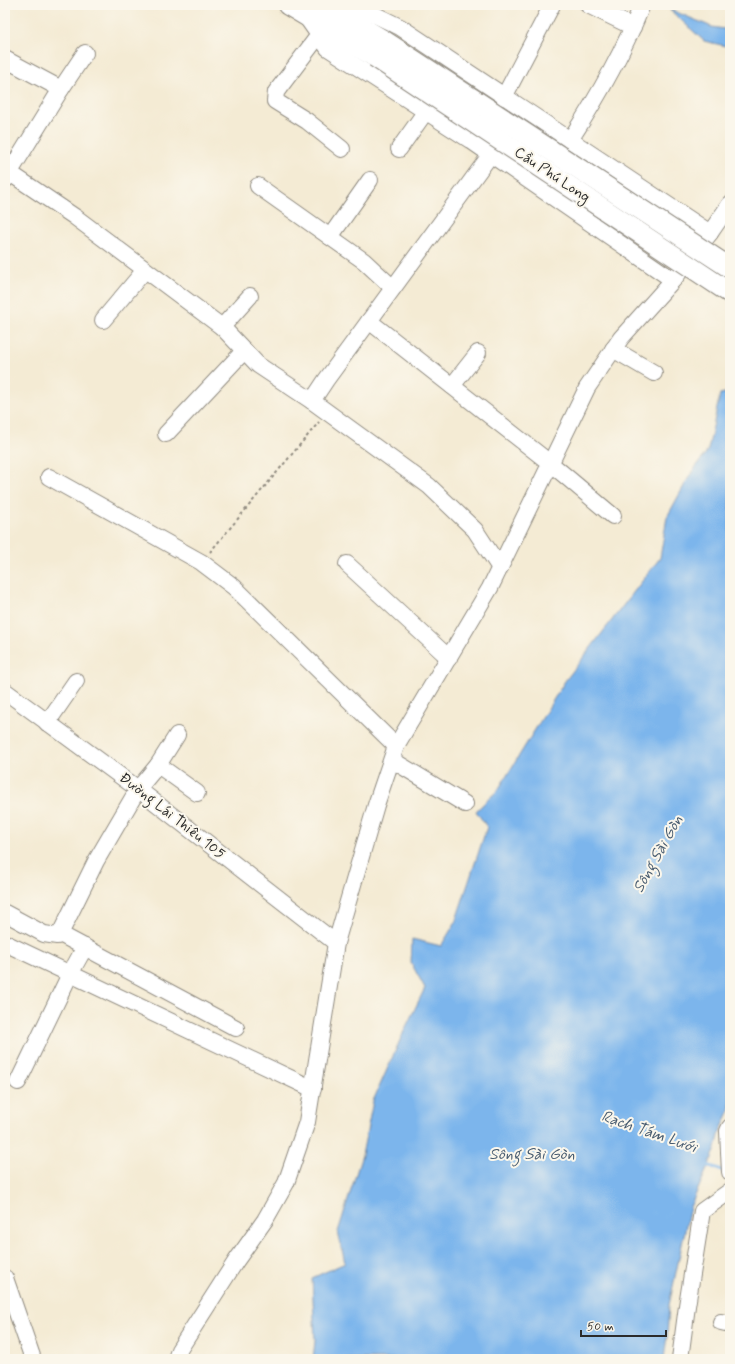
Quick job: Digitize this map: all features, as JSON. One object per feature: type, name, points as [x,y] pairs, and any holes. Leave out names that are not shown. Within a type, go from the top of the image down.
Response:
[{"type":"main road","points":[[288,5],[305,15],[379,49]]},
{"type":"main road","points":[[324,5],[379,49]]},
{"type":"main road","name":"Cầu Phú Long","points":[[379,49],[730,268]]},
{"type":"main road","name":"Cầu Phú Long","points":[[379,49],[730,293]]},
{"type":"street","points":[[342,5],[361,8],[400,27],[710,233]]},
{"type":"street","points":[[504,97],[552,5]]},
{"type":"street","points":[[588,5],[634,26]]},
{"type":"street","points":[[570,140],[612,70],[634,26],[642,5]]},
{"type":"street","points":[[305,15],[328,48],[491,154],[673,280]]},
{"type":"street","points":[[319,35],[276,92],[275,101],[307,122],[342,149]]},
{"type":"street","points":[[85,53],[61,89],[8,176],[75,217],[222,327],[258,365],[312,401],[429,486],[475,530],[500,568]]},
{"type":"street","points":[[5,59],[61,89]]},
{"type":"street","points":[[399,149],[426,111]]},
{"type":"street","points":[[312,401],[491,154]]},
{"type":"street","points":[[330,237],[370,180]]},
{"type":"street","points":[[258,186],[364,261],[394,288]]},
{"type":"street","points":[[176,1359],[179,1350],[236,1261],[265,1220],[286,1183],[307,1122],[336,943],[376,805],[394,753],[490,588],[587,388],[621,338],[673,280],[710,233],[730,204]]},
{"type":"street","points":[[103,320],[145,270]]},
{"type":"street","points":[[222,327],[250,296]]},
{"type":"street","points":[[369,321],[550,463],[613,516]]},
{"type":"street","points":[[613,349],[654,373]]},
{"type":"street","points":[[166,434],[244,351]]},
{"type":"street","points":[[452,386],[478,353]]},
{"type":"street","points":[[49,477],[201,562],[234,587],[394,753],[465,804]]},
{"type":"street","points":[[347,564],[449,658]]},
{"type":"street","points":[[50,718],[76,681]]},
{"type":"street","name":"Đường Lái Thiêu 105","points":[[5,691],[50,718],[138,789],[336,943]]},
{"type":"street","points":[[5,913],[44,934],[53,936],[60,934],[96,861],[138,789],[158,765],[177,735]]},
{"type":"street","points":[[158,765],[197,793]]},
{"type":"street","points":[[60,934],[78,961],[312,1089]]},
{"type":"street","points":[[5,943],[78,961],[236,1028]]},
{"type":"street","points":[[18,1082],[78,961]]},
{"type":"street","points":[[730,1127],[728,1131],[730,1172]]},
{"type":"street","points":[[680,1359],[702,1211],[730,1191]]},
{"type":"street","points":[[5,1278],[33,1359]]},
{"type":"path","points":[[201,562],[327,412]]},
{"type":"water","points":[[669,9],[712,27],[730,30],[730,47],[704,41]]},
{"type":"water","name":"Sông Sài Gòn","points":[[730,392],[730,1110],[720,1132],[715,1151],[690,1207],[669,1305],[664,1359],[313,1359],[315,1341],[312,1278],[345,1263],[338,1232],[362,1155],[373,1101],[425,988],[411,963],[412,939],[441,946],[455,923],[487,827],[476,811],[498,790],[565,681],[660,558],[667,517],[690,475],[708,450],[720,394]]},
{"type":"waterway","name":"Rạch Tám Lưới","points":[[704,1164],[726,1172]]}]
